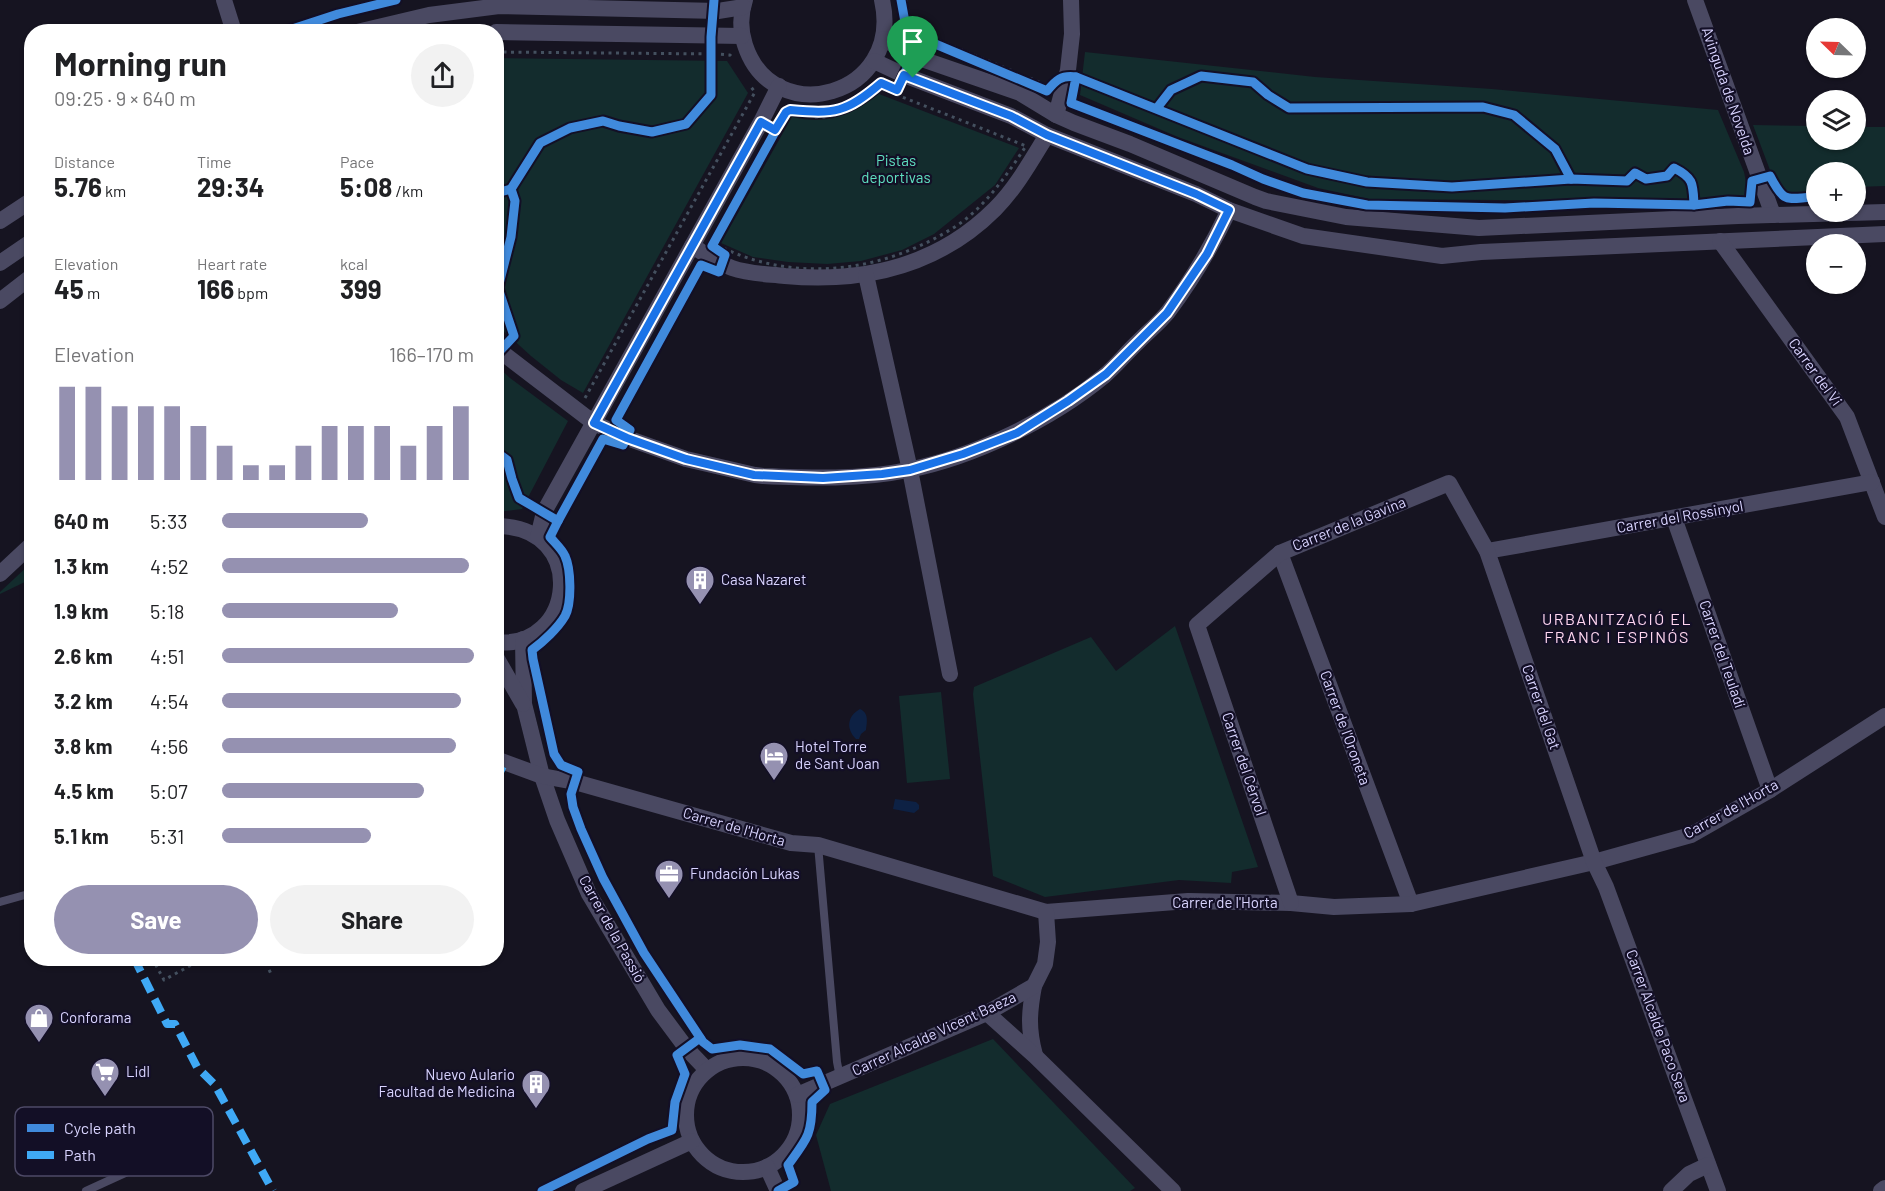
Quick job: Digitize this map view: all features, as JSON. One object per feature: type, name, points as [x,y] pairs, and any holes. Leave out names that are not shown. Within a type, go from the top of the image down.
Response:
[{"type":"street","points":[[224,0],[232,24]]},
{"type":"street","points":[[391,24],[429,15],[499,6],[718,11],[744,4],[742,36],[755,65],[779,86],[796,93],[814,94],[832,92],[848,85],[863,75],[874,61],[884,39],[886,16],[882,0]]},
{"type":"street","points":[[1056,115],[1068,76],[1072,34],[1071,0]]},
{"type":"street","name":"Avinguda de Novelda","points":[[1695,0],[1773,215]]},
{"type":"street","points":[[504,33],[742,36]]},
{"type":"street","points":[[884,39],[913,56],[1020,93],[1056,115],[1266,201],[1346,217],[1479,228],[1885,212]]},
{"type":"street","points":[[874,61],[904,75],[1011,116],[1047,135],[1196,194],[1229,210],[1303,236],[1442,256],[1481,252],[1885,234]]},
{"type":"street","points":[[530,533],[544,512],[692,246],[768,126],[779,86]]},
{"type":"street","points":[[692,246],[731,267],[753,273],[808,278],[866,275],[894,269],[930,255],[967,233],[996,209],[1023,175],[1047,135]]},
{"type":"street","points":[[0,221],[24,205]]},
{"type":"street","points":[[504,354],[594,423],[627,438],[686,459],[754,475],[823,478],[910,470],[963,454],[1017,433],[1106,374],[1167,313],[1210,249],[1229,210]]},
{"type":"street","name":"Carrer del Vi","points":[[1720,241],[1847,417],[1885,517]]},
{"type":"street","points":[[0,263],[24,246]]},
{"type":"street","points":[[866,275],[910,470],[950,674]]},
{"type":"street","points":[[0,301],[24,282]]},
{"type":"street","name":"Carrer del Rossinyol","points":[[1487,551],[1872,482]]},
{"type":"street","name":"Carrer de la Gavina","points":[[1197,625],[1280,553],[1449,483],[1487,551]]},
{"type":"street","name":"Carrer del Teuladí","points":[[1674,518],[1770,790]]},
{"type":"street","points":[[504,526],[513,526],[530,533],[555,555],[561,572],[562,589],[558,607],[548,622],[536,633],[524,639],[504,643]]},
{"type":"street","name":"Carrer del Gat","points":[[1487,551],[1594,862]]},
{"type":"street","points":[[0,574],[24,552]]},
{"type":"street","name":"Carrer de l'Oroneta","points":[[1280,553],[1411,904]]},
{"type":"street","name":"Carrer del Cérvol","points":[[1197,625],[1292,903]]},
{"type":"street","name":"Carrer de la Passió","points":[[524,639],[524,704],[542,776],[557,819],[589,894],[658,1010],[687,1049],[707,1070]]},
{"type":"street","name":"Carrer de la Passió","points":[[504,670],[524,704]]},
{"type":"street","name":"Carrer de l'Horta","points":[[504,762],[542,776],[583,784],[791,843],[818,845],[1046,912],[1188,901],[1292,903],[1334,907],[1411,904],[1594,862],[1691,834],[1770,790],[1885,716]]},
{"type":"street","name":"Carrer Alcalde Paco Seva","points":[[1594,862],[1614,909],[1718,1191]]},
{"type":"street","name":"Carrer Alcalde Vicent Baeza","points":[[796,1095],[987,1012],[1034,986],[1045,964],[1048,942],[1046,912]]},
{"type":"street","points":[[1034,986],[1029,1014],[1029,1034],[1035,1056]]},
{"type":"street","points":[[987,1012],[1172,1191]]},
{"type":"street","points":[[742,1057],[761,1060],[775,1067],[788,1078],[796,1095],[800,1110],[799,1127],[793,1143],[782,1157],[767,1167],[751,1172],[718,1167],[704,1157],[692,1141],[687,1129],[686,1113],[689,1097],[696,1082],[707,1070],[723,1061],[742,1057]]},
{"type":"street","points":[[583,1191],[692,1141]]},
{"type":"street","points":[[1671,1191],[1689,1174],[1708,1165]]},
{"type":"street","points":[[767,1167],[778,1191]]},
{"type":"street","points":[[1881,1191],[1885,1188]]},
{"type":"lane","points":[[818,845],[840,1077]]},
{"type":"lane","points":[[0,902],[24,895]]},
{"type":"lane","points":[[86,1191],[119,1176]]},
{"type":"path","points":[[901,0],[907,33],[1047,91],[1058,78],[1068,76]]},
{"type":"path","points":[[906,0],[910,28],[1046,85],[1050,79]]},
{"type":"path","points":[[711,37],[711,59]]},
{"type":"path","points":[[913,56],[921,38]]},
{"type":"path","points":[[504,52],[711,59],[730,55],[736,64]]},
{"type":"path","points":[[722,263],[726,255],[712,246],[768,126],[790,110],[819,113],[832,112],[850,106],[881,83],[897,90],[904,75]]},
{"type":"path","points":[[582,402],[740,110],[755,92],[749,83]]},
{"type":"path","points":[[882,89],[1026,146],[985,201],[954,227],[915,248],[881,261],[846,267],[813,269],[782,266],[749,260],[717,245],[787,114],[790,112],[830,117],[852,108],[882,89]]},
{"type":"path","points":[[740,110],[768,126]]},
{"type":"path","points":[[156,966],[164,980],[189,966]]},
{"type":"path","points":[[267,966],[272,976]]},
{"type":"green space","points":[[1085,52],[1315,77],[1492,89],[1718,110],[1744,172],[1750,202],[1369,199],[1318,188],[1178,137],[1080,95]]},
{"type":"green space","points":[[504,58],[727,61],[748,93],[583,393],[561,380],[504,331]]},
{"type":"green space","name":"Pistas deportivas","points":[[879,94],[1019,148],[995,185],[934,234],[902,250],[861,261],[827,264],[753,257],[721,243],[792,117],[817,120],[838,117],[859,108]]},
{"type":"green space","points":[[1753,125],[1806,126],[1806,150],[1866,150],[1866,127],[1885,127],[1885,186],[1866,187],[1866,162],[1806,162],[1806,192],[1779,194]]},
{"type":"green space","points":[[504,372],[568,421],[522,509],[504,511]]},
{"type":"green space","points":[[24,570],[24,582],[0,594]]},
{"type":"green space","points":[[1175,626],[1258,867],[1232,872],[1231,883],[1179,880],[1045,897],[993,876],[974,687],[1091,637],[1116,671]]},
{"type":"green space","points":[[941,692],[950,779],[907,783],[899,696]]},
{"type":"green space","points":[[993,1039],[1135,1188],[1130,1191],[831,1191],[816,1135],[830,1104]]},
{"type":"water","points":[[860,709],[866,715],[866,730],[859,739],[856,739],[849,723],[852,715]]},
{"type":"water","points":[[895,799],[916,802],[919,809],[914,813],[893,809]]},
{"type":"marked path","points":[[138,966],[167,1024],[175,1024],[197,1067],[215,1085],[273,1191]]},
{"type":"cycle path","points":[[307,24],[396,0]]},
{"type":"cycle path","points":[[511,189],[540,143],[570,128],[603,121],[652,132],[686,124],[711,95],[711,37],[714,0]]},
{"type":"cycle path","points":[[558,521],[603,439],[623,445],[630,430],[616,420],[701,265],[719,272],[725,255],[712,246],[786,112],[790,110],[829,111],[849,106],[881,83],[897,90],[921,38],[907,33],[901,0]]},
{"type":"cycle path","points":[[921,38],[1047,91],[1059,79],[1076,77],[1071,103],[1303,193],[1367,205],[1505,208],[1594,203],[1694,205],[1728,201],[1750,202],[1752,181],[1770,176],[1783,196],[1806,197]]},
{"type":"cycle path","points":[[1157,108],[1171,90],[1201,76],[1253,82],[1289,108],[1483,107],[1514,115],[1555,149],[1571,179]]},
{"type":"cycle path","points":[[1076,77],[1307,169],[1367,182],[1452,187],[1571,179],[1627,181],[1635,173],[1646,179],[1667,176],[1674,168],[1691,182],[1694,205]]},
{"type":"cycle path","points":[[504,191],[511,189],[515,201],[511,237],[504,264]]},
{"type":"cycle path","points":[[504,306],[514,336],[504,347]]},
{"type":"cycle path","points":[[504,458],[507,460],[519,498],[558,521],[550,537],[562,551],[567,562],[570,586],[569,603],[565,616],[558,625],[532,650],[533,659],[554,754],[561,765],[578,772],[571,794],[573,807],[603,878],[644,953],[703,1042],[712,1049],[740,1045],[770,1049],[803,1074],[817,1071],[825,1090],[812,1102],[811,1122],[807,1136],[788,1165],[794,1182],[778,1191]]},
{"type":"cycle path","points":[[542,1191],[648,1139],[672,1130],[675,1102],[685,1074],[677,1055],[700,1038]]},
{"type":"place","name":"Casa Nazaret","points":[[700,606]]},
{"type":"place","name":"Hotel Torre de Sant Joan","points":[[774,782]]},
{"type":"place","name":"Fundación Lukas","points":[[669,900]]},
{"type":"place","name":"Conforama","points":[[39,1044]]},
{"type":"place","name":"Lidl","points":[[105,1098]]},
{"type":"place","name":"Nuevo Aulario Facultad de Medicina","points":[[536,1110]]},
{"type":"district","name":"URBANITZACIÓ EL FRANC I ESPINÓS","points":[[1617,628]]},
{"type":"route","points":[[904,75],[913,78],[1011,116],[1047,135],[1196,194],[1229,210],[1207,254],[1167,313],[1106,374],[1017,433],[963,454],[910,470],[823,478],[754,475],[686,459],[627,438],[594,423],[761,122],[775,130],[786,112],[790,110],[832,112],[850,106],[881,83],[897,90],[904,75]]}]
